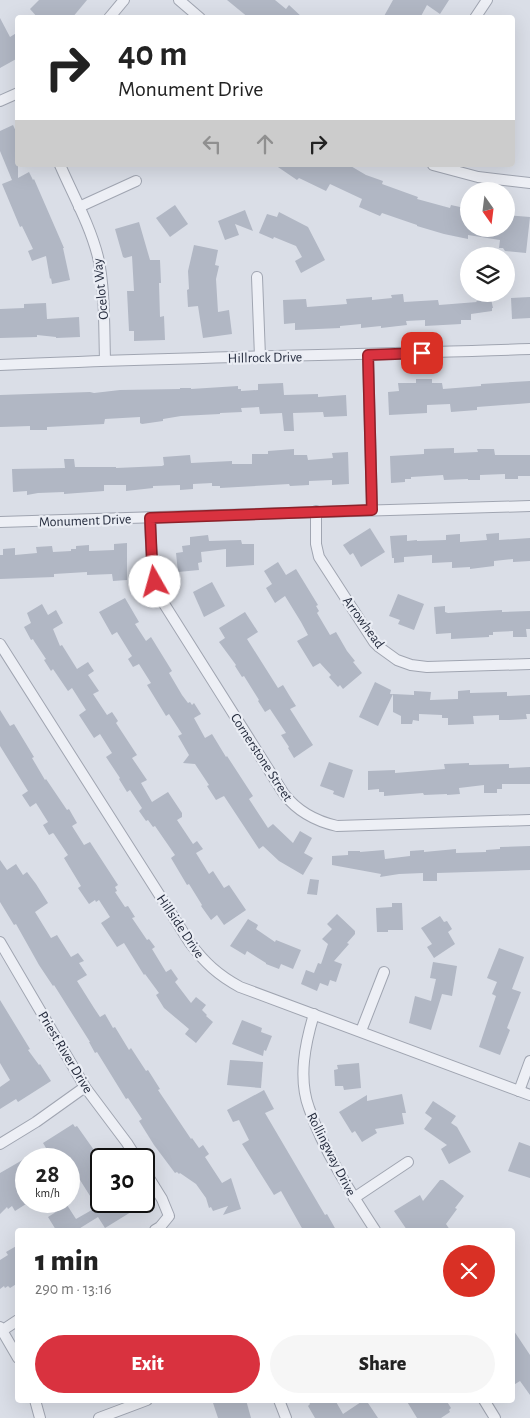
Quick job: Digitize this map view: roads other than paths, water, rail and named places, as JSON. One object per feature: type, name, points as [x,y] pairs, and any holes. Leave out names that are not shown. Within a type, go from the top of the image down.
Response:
[{"type":"street","points":[[112,15],[124,0]]},
{"type":"street","points":[[179,0],[196,15]]},
{"type":"street","points":[[477,15],[487,0]]},
{"type":"street","points":[[0,101],[15,94]]},
{"type":"street","name":"Ocelot Way","points":[[61,167],[92,238],[98,257],[101,277],[105,360]]},
{"type":"street","points":[[440,167],[478,177],[530,183]]},
{"type":"street","points":[[79,207],[136,181]]},
{"type":"street","points":[[257,276],[260,357]]},
{"type":"street","name":"Hillrock Drive","points":[[0,365],[105,360],[368,355],[530,349]]},
{"type":"street","points":[[368,355],[372,510]]},
{"type":"street","name":"Monument Drive","points":[[0,522],[530,506]]},
{"type":"street","name":"Arrowhead","points":[[316,511],[316,544],[319,557],[374,642],[391,657],[412,665],[426,667],[530,664]]},
{"type":"street","name":"Cornerstone Street","points":[[150,518],[152,562],[160,599],[284,794],[294,806],[307,816],[322,822],[345,826],[530,820]]},
{"type":"street","name":"Hillside Drive","points":[[0,644],[190,943],[215,972],[240,987],[530,1095]]},
{"type":"street","name":"Priest River Drive","points":[[0,942],[85,1087],[130,1148]]},
{"type":"street","points":[[361,1031],[384,972]]},
{"type":"street","name":"Rollingway Drive","points":[[314,1014],[304,1054],[304,1075],[308,1108],[325,1145],[354,1198],[374,1228]]},
{"type":"street","points":[[519,1091],[530,1061]]},
{"type":"street","points":[[0,1144],[36,1122],[85,1087]]},
{"type":"street","points":[[354,1198],[408,1162]]},
{"type":"street","points":[[155,1188],[169,1216],[158,1228]]},
{"type":"street","points":[[15,1322],[1,1329],[15,1353]]},
{"type":"street","points":[[36,1403],[40,1418]]},
{"type":"street","points":[[99,1418],[139,1403]]},
{"type":"street","points":[[281,1403],[286,1418]]},
{"type":"street","points":[[486,1403],[495,1418]]}]
